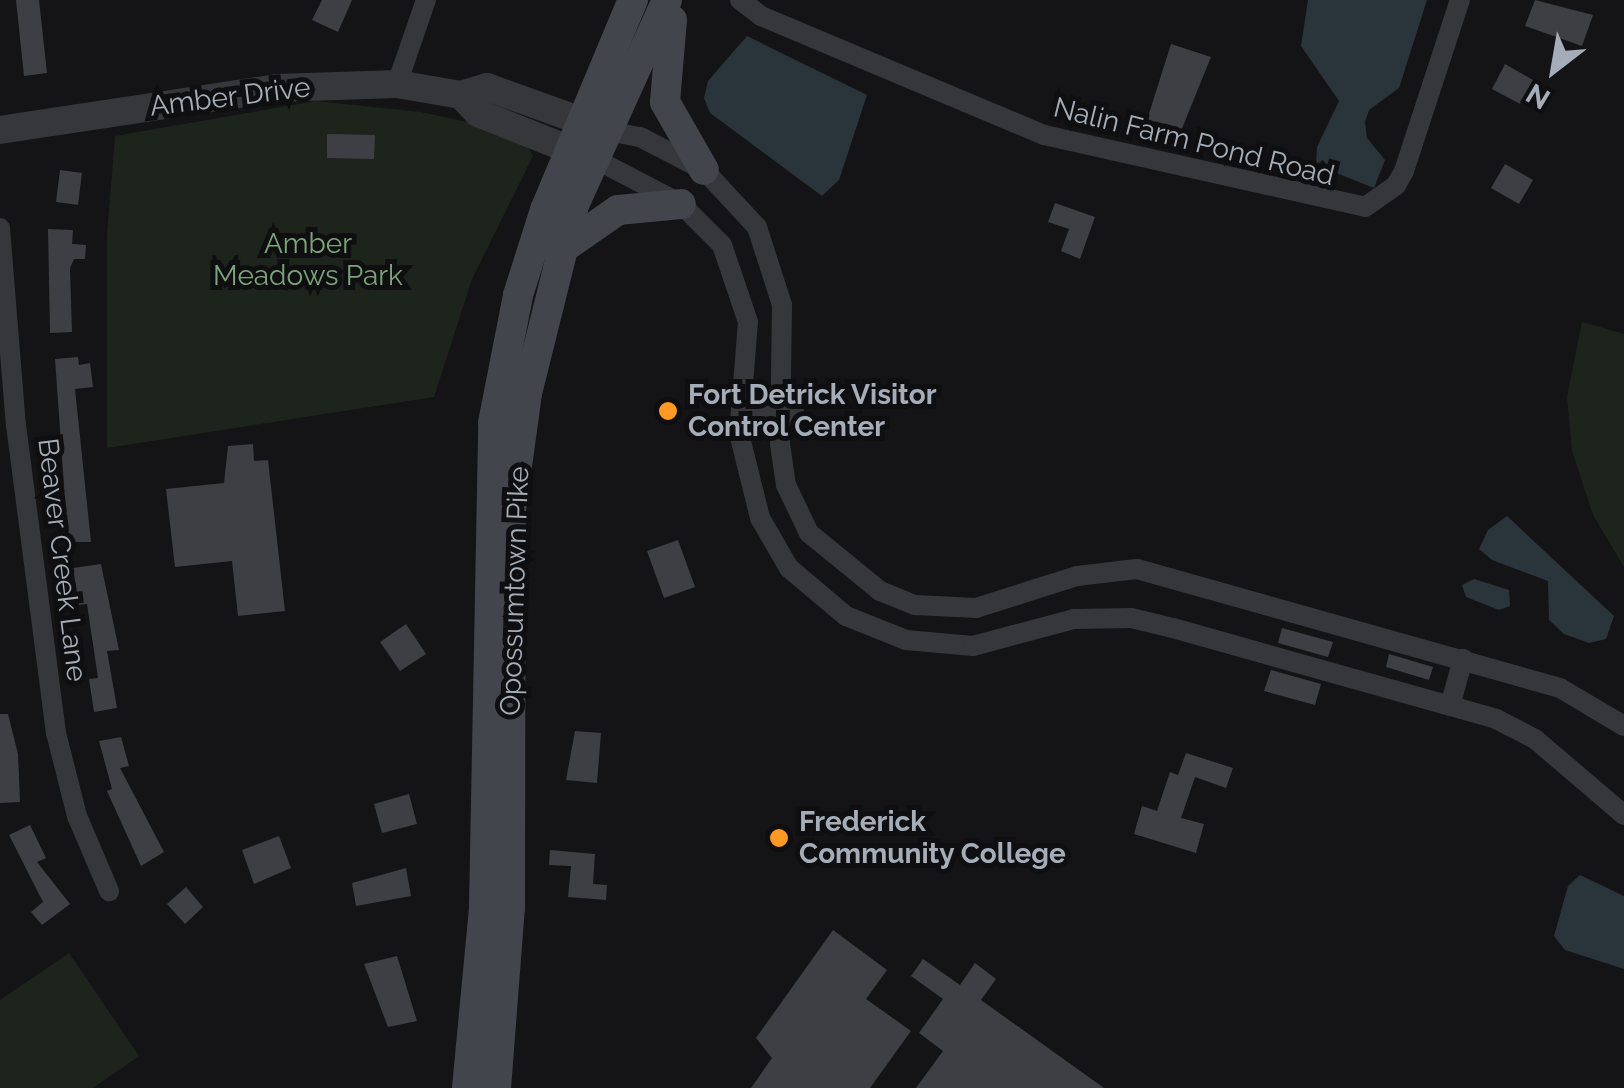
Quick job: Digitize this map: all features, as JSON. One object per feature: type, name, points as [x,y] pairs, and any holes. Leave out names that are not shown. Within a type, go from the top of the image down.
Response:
[{"type":"main road","name":"Opossumtown Pike","points":[[467,1088],[484,907],[493,424],[518,295],[593,126],[633,0]]},
{"type":"main road","name":"Opossumtown Pike","points":[[593,126],[667,0]]},
{"type":"main road","points":[[676,0],[661,86],[673,121],[704,170]]},
{"type":"main road","name":"Opossumtown Pike","points":[[496,1088],[510,908],[511,510],[527,393],[581,155]]},
{"type":"main road","points":[[558,251],[618,210],[681,204]]},
{"type":"street","points":[[396,84],[426,0]]},
{"type":"street","name":"Nalin Farm Pond Road","points":[[741,2],[1044,136],[1365,208],[1404,171],[1460,0]]},
{"type":"street","name":"Amber Drive","points":[[0,130],[277,88],[396,84],[461,95],[487,88],[593,126]]},
{"type":"street","name":"Amber Drive","points":[[461,95],[478,113],[581,155]]},
{"type":"street","points":[[593,126],[640,137],[704,170],[757,226],[777,276],[784,333],[786,484],[809,533],[858,578],[914,605],[976,608],[1077,576],[1137,570],[1560,688],[1624,726]]},
{"type":"street","points":[[581,155],[681,204],[722,244],[748,322],[741,412],[744,466],[771,542],[818,595],[882,633],[973,646],[1074,619],[1131,618],[1450,706],[1535,739],[1624,815]]},
{"type":"street","name":"Beaver Creek Lane","points":[[0,228],[16,426],[56,733],[77,816],[109,891]]},
{"type":"street","points":[[741,412],[787,416]]},
{"type":"street","points":[[1450,706],[1464,659]]},
{"type":"green space","name":"Amber Meadows Park","points":[[316,101],[421,112],[521,134],[533,156],[472,279],[434,397],[107,448],[107,235],[115,136]]},
{"type":"green space","points":[[1582,322],[1624,334],[1624,567],[1593,515],[1572,451],[1567,397]]},
{"type":"green space","points":[[69,953],[139,1056],[93,1088],[0,1088],[0,1000]]},
{"type":"shaded area","points":[[1308,0],[1427,0],[1399,88],[1369,110],[1365,122],[1367,138],[1385,160],[1374,188],[1331,171],[1323,160],[1316,165],[1317,147],[1339,101],[1301,46]]},
{"type":"shaded area","points":[[747,36],[867,95],[839,180],[822,196],[710,113],[704,98],[708,81]]},
{"type":"shaded area","points":[[1507,516],[1614,616],[1606,639],[1589,643],[1564,634],[1549,620],[1548,581],[1492,560],[1479,549],[1488,530]]},
{"type":"shaded area","points":[[1474,579],[1509,590],[1510,606],[1499,610],[1466,597],[1462,585]]},
{"type":"shaded area","points":[[1580,875],[1624,896],[1624,969],[1565,950],[1554,936],[1568,886]]},
{"type":"building","points":[[16,0],[39,0],[47,73],[24,76]]},
{"type":"building","points":[[322,0],[352,0],[338,32],[312,20]]},
{"type":"building","points":[[1535,0],[1593,15],[1582,46],[1525,26]]},
{"type":"building","points":[[1171,44],[1211,57],[1181,131],[1147,120]]},
{"type":"building","points":[[1505,64],[1533,80],[1520,104],[1492,89]]},
{"type":"building","points":[[327,134],[375,135],[374,159],[327,158]]},
{"type":"building","points":[[1505,164],[1533,180],[1519,204],[1491,188]]},
{"type":"building","points":[[60,170],[82,173],[78,205],[56,202]]},
{"type":"building","points":[[1055,203],[1095,217],[1080,259],[1061,251],[1069,229],[1048,222]]},
{"type":"building","points":[[48,229],[73,230],[72,244],[86,245],[85,259],[74,259],[70,268],[72,332],[50,333]]},
{"type":"building","points":[[78,357],[79,365],[90,363],[93,387],[75,389],[91,542],[68,542],[55,359]]},
{"type":"building","points":[[253,444],[254,461],[268,460],[285,611],[238,616],[232,561],[175,567],[166,489],[224,483],[228,446]]},
{"type":"building","points":[[678,540],[695,587],[664,598],[647,551]]},
{"type":"building","points":[[101,564],[119,650],[107,651],[117,708],[94,712],[89,679],[98,678],[87,604],[79,605],[73,568]]},
{"type":"building","points":[[406,624],[426,654],[400,671],[380,642]]},
{"type":"building","points":[[1282,628],[1333,642],[1328,657],[1278,643]]},
{"type":"building","points":[[1389,654],[1433,667],[1429,680],[1386,667]]},
{"type":"building","points":[[1271,670],[1321,684],[1315,705],[1264,691]]},
{"type":"building","points":[[0,714],[8,714],[18,754],[20,802],[0,803]]},
{"type":"building","points":[[575,731],[601,733],[597,783],[566,780]]},
{"type":"building","points":[[121,737],[129,766],[120,768],[164,852],[141,866],[107,791],[112,789],[99,741]]},
{"type":"building","points":[[1186,753],[1233,768],[1226,788],[1195,777],[1181,818],[1204,824],[1196,853],[1134,834],[1142,806],[1157,811],[1170,772],[1178,775]]},
{"type":"building","points":[[409,794],[417,824],[382,833],[374,804]]},
{"type":"building","points":[[30,825],[46,858],[37,862],[70,904],[42,925],[31,912],[43,902],[9,835]]},
{"type":"building","points":[[279,836],[291,868],[254,884],[242,850]]},
{"type":"building","points":[[550,850],[595,854],[593,884],[607,885],[606,900],[568,897],[571,866],[549,865]]},
{"type":"building","points":[[406,868],[411,896],[356,906],[352,883]]},
{"type":"building","points":[[186,887],[203,907],[185,924],[167,904]]},
{"type":"building","points":[[833,930],[887,970],[866,999],[911,1031],[870,1088],[751,1088],[772,1058],[756,1038]]},
{"type":"building","points":[[397,956],[417,1021],[388,1027],[364,964]]},
{"type":"building","points":[[923,959],[960,985],[975,963],[996,979],[981,1000],[1104,1088],[916,1088],[943,1051],[919,1033],[943,999],[911,976]]},
{"type":"place","name":"Fort Detrick Visitor Control Center","points":[[668,411]]},
{"type":"place","name":"Frederick Community College","points":[[779,838]]}]
